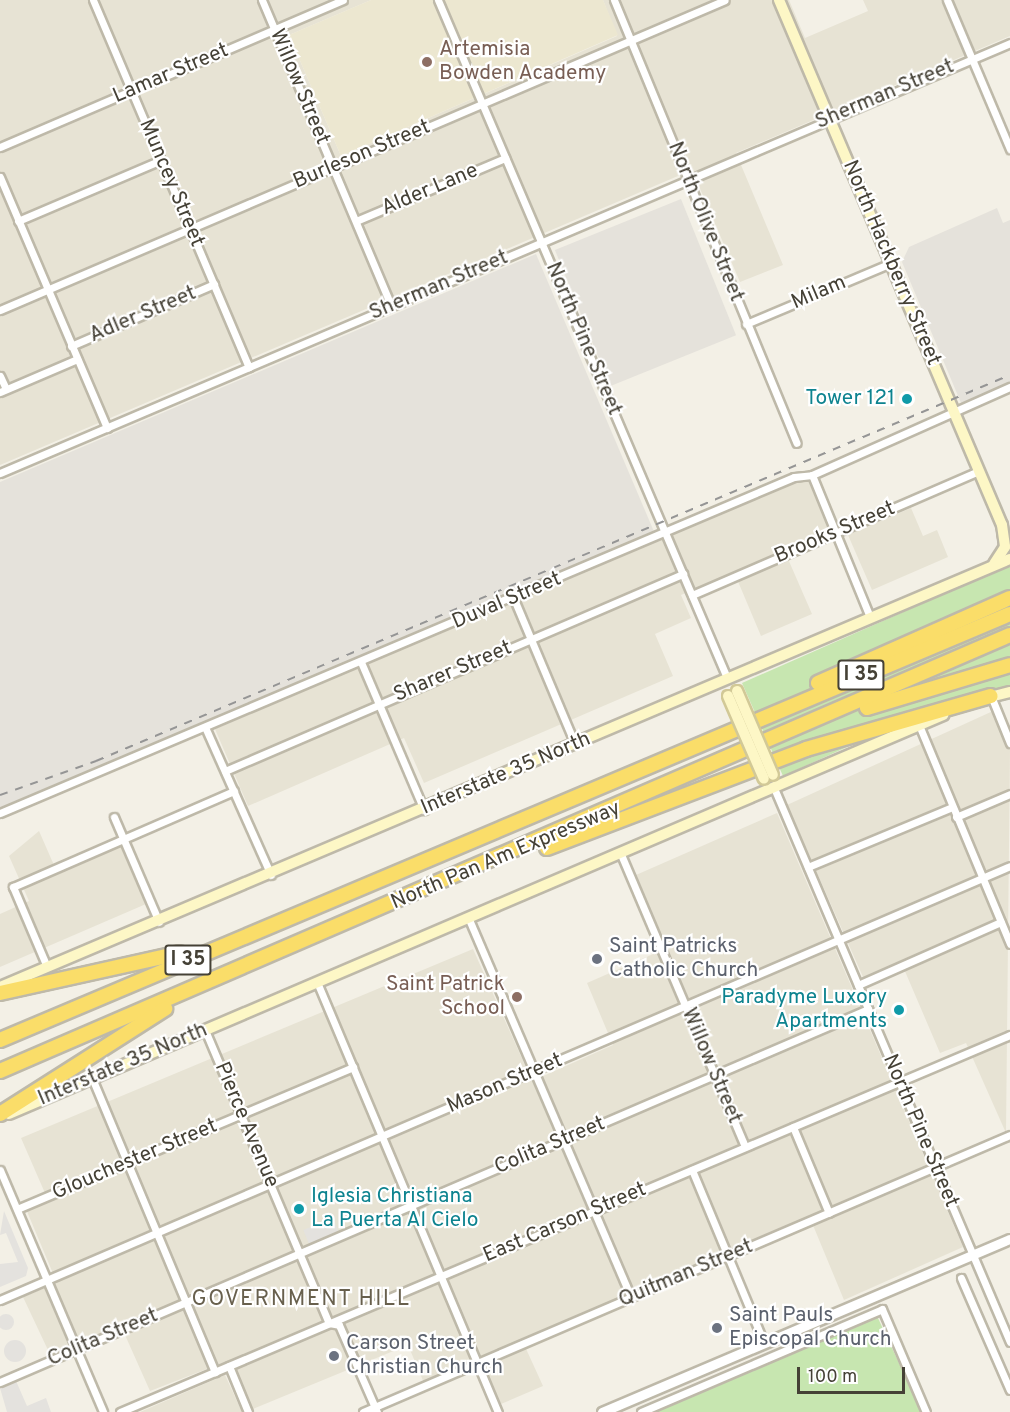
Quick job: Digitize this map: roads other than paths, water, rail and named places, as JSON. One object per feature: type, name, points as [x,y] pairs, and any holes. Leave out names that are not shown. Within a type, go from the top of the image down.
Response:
[{"type":"highway","points":[[920,638],[1010,592]]},
{"type":"highway","points":[[711,736],[1010,598]]},
{"type":"highway","name":"North Pan Am Expressway","points":[[0,1040],[711,736],[1010,614]]},
{"type":"highway","name":"North Pan Am Expressway","points":[[0,1071],[808,727],[1010,635]]},
{"type":"highway","points":[[808,727],[1010,665]]},
{"type":"highway","points":[[456,877],[806,749],[991,696]]},
{"type":"highway","points":[[0,993],[157,963],[376,880]]},
{"type":"highway","points":[[0,1116],[157,1014],[366,916]]},
{"type":"main road","name":"North Hackberry Street","points":[[779,0],[1006,530],[1005,547],[992,566]]},
{"type":"main road","name":"Interstate 35 North","points":[[0,987],[271,875],[727,678],[1010,559]]},
{"type":"main road","name":"North Pine Street","points":[[727,678],[774,788]]},
{"type":"main road","name":"Interstate 35 North","points":[[0,1116],[919,725],[991,696],[1010,692]]},
{"type":"street","name":"Muncey Street","points":[[93,0],[249,367]]},
{"type":"street","name":"Willow Street","points":[[262,0],[391,306]]},
{"type":"street","name":"Lamar Street","points":[[0,147],[343,0]]},
{"type":"street","name":"North Pine Street","points":[[438,0],[727,678]]},
{"type":"street","name":"North Olive Street","points":[[614,0],[797,443]]},
{"type":"street","name":"Burleson Street","points":[[0,310],[725,0]]},
{"type":"street","points":[[947,0],[1010,149]]},
{"type":"street","name":"Sherman Street","points":[[0,474],[829,118],[1010,43]]},
{"type":"street","name":"Alder Lane","points":[[356,221],[505,158]]},
{"type":"street","points":[[18,221],[161,160]]},
{"type":"street","points":[[0,177],[107,428]]},
{"type":"street","name":"Milam","points":[[747,324],[891,263]]},
{"type":"street","name":"Adler Street","points":[[71,346],[214,284]]},
{"type":"street","points":[[0,376],[3,390],[77,359]]},
{"type":"street","name":"Duval Street","points":[[0,813],[514,599],[794,477],[812,476],[953,410],[1010,387]]},
{"type":"street","name":"Brooks Street","points":[[692,595],[979,471]]},
{"type":"street","points":[[812,476],[870,617]]},
{"type":"street","name":"Sharer Street","points":[[225,771],[682,574]]},
{"type":"street","points":[[514,599],[575,744]]},
{"type":"street","points":[[361,662],[424,810]]},
{"type":"street","points":[[991,696],[1010,743]]},
{"type":"street","points":[[919,725],[1010,944]]},
{"type":"street","points":[[205,728],[271,875]]},
{"type":"street","name":"North Pine Street","points":[[774,788],[1010,1342]]},
{"type":"street","points":[[47,968],[13,886],[234,791]]},
{"type":"street","points":[[956,817],[1010,794]]},
{"type":"street","points":[[807,867],[952,807]]},
{"type":"street","points":[[114,817],[159,922]]},
{"type":"street","name":"Willow Street","points":[[620,852],[745,1147]]},
{"type":"street","name":"Mason Street","points":[[0,1300],[159,1234],[1010,866]]},
{"type":"street","points":[[468,917],[562,1141],[631,1297]]},
{"type":"street","points":[[858,985],[1000,922]]},
{"type":"street","points":[[317,982],[498,1412]]},
{"type":"street","name":"Colita Street","points":[[0,1382],[868,1009]]},
{"type":"street","name":"Pierce Avenue","points":[[205,1030],[329,1323],[339,1325],[376,1409]]},
{"type":"street","name":"East Carson Street","points":[[120,1412],[1010,1035]]},
{"type":"street","name":"Glouchester Street","points":[[17,1209],[353,1067]]},
{"type":"street","points":[[92,1078],[188,1302],[215,1372]]},
{"type":"street","points":[[793,1127],[829,1213]]},
{"type":"street","name":"Quitman Street","points":[[363,1412],[376,1409],[1010,1135]]},
{"type":"street","points":[[0,1170],[103,1412]]},
{"type":"street","points":[[692,1170],[764,1343]]},
{"type":"street","points":[[602,1412],[1010,1239]]},
{"type":"street","points":[[961,1278],[1010,1390]]},
{"type":"street","points":[[641,1412],[882,1309],[926,1412]]},
{"type":"street","points":[[229,1366],[248,1412]]},
{"type":"railway","points":[[0,795],[96,761],[1010,375]]},
{"type":"place","name":"Artemisia Bowden Academy","points":[[427,62]]},
{"type":"place","name":"Tower 121","points":[[907,399]]},
{"type":"place","name":"Saint Patricks Catholic Church","points":[[597,959]]},
{"type":"place","name":"Saint Patrick School","points":[[517,997]]},
{"type":"place","name":"Paradyme Luxory Apartments","points":[[899,1010]]},
{"type":"place","name":"Iglesia Christiana La Puerta Al Cielo","points":[[299,1209]]},
{"type":"place","name":"Saint Pauls Episcopal Church","points":[[717,1328]]},
{"type":"place","name":"Carson Street Christian Church","points":[[334,1356]]},
{"type":"district","name":"GOVERNMENT HILL","points":[[301,1300]]}]
